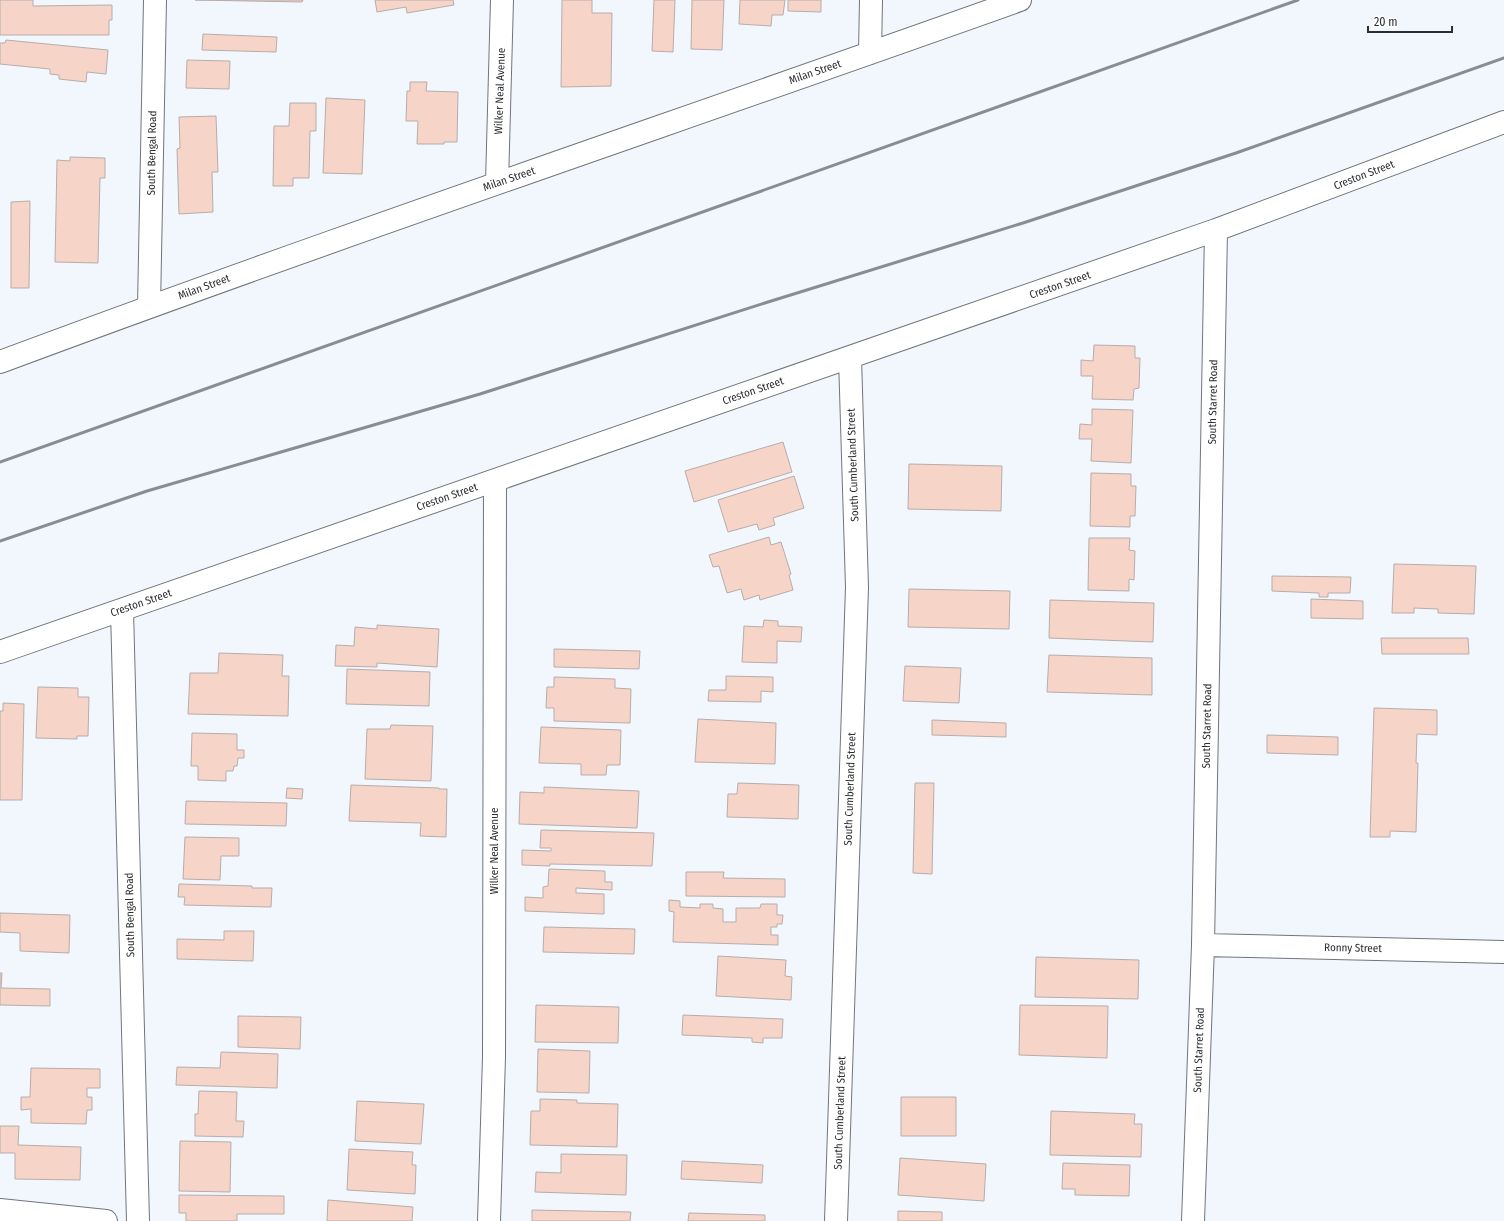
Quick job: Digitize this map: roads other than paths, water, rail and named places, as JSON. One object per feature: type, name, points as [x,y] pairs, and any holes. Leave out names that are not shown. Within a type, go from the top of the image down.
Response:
[{"type":"street","name":"South Bengal Road","points":[[149,307],[155,0]]},
{"type":"street","name":"Wilker Neal Avenue","points":[[497,183],[502,0]]},
{"type":"street","points":[[870,53],[871,0]]},
{"type":"street","name":"Milan Street","points":[[0,362],[149,307],[497,183],[1020,0]]},
{"type":"street","name":"Creston Street","points":[[0,652],[1216,230],[1504,122]]},
{"type":"street","name":"South Starret Road","points":[[1193,1221],[1203,945],[1216,230]]},
{"type":"street","name":"South Cumberland Street","points":[[836,1221],[857,587],[850,358]]},
{"type":"street","name":"Wilker Neal Avenue","points":[[489,1221],[494,1057],[495,481]]},
{"type":"street","name":"South Bengal Road","points":[[122,610],[138,1221]]},
{"type":"street","name":"Ronny Street","points":[[1203,945],[1504,952]]},
{"type":"street","points":[[0,1210],[106,1221]]},
{"type":"railway","points":[[0,462],[1298,0]]},
{"type":"railway","points":[[0,541],[147,491],[480,394],[768,302],[1023,223],[1236,153],[1504,58]]}]
